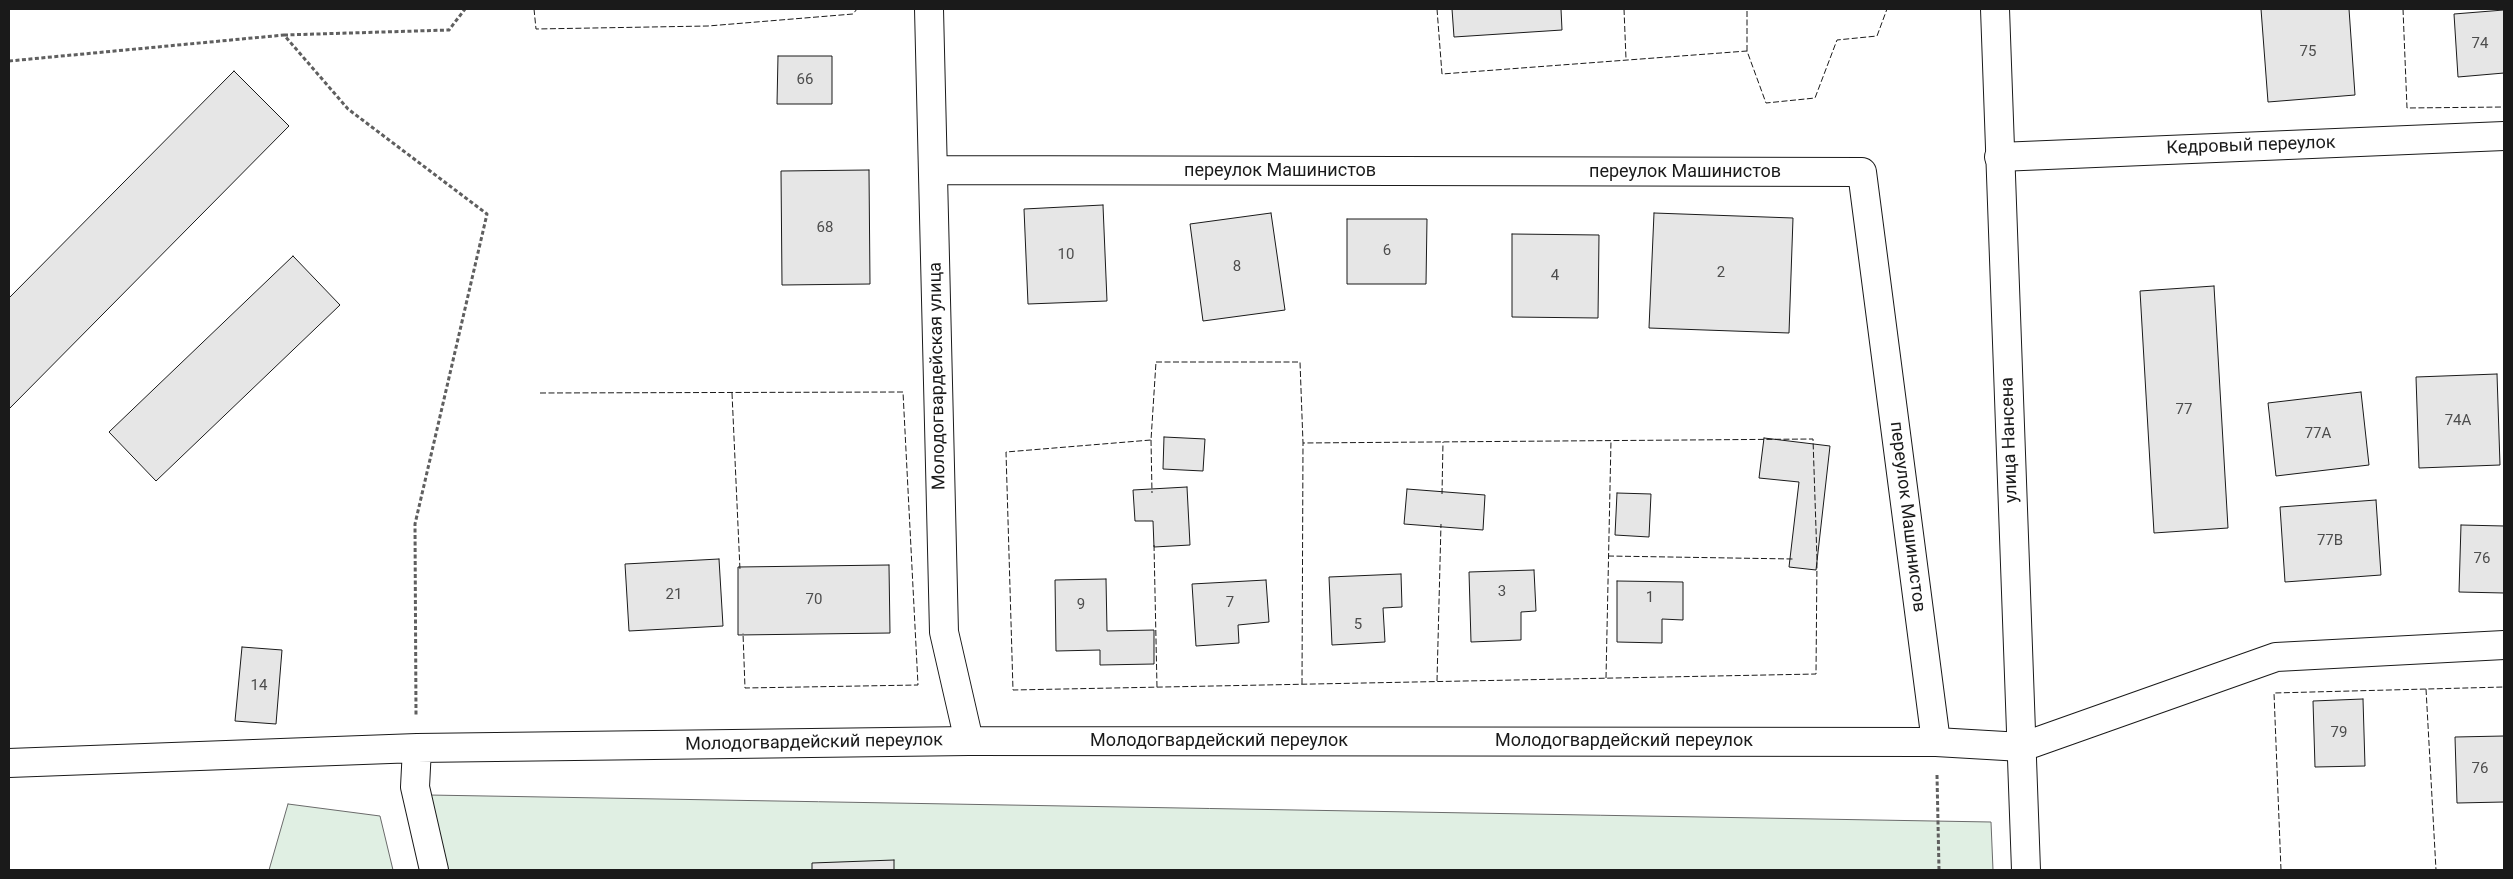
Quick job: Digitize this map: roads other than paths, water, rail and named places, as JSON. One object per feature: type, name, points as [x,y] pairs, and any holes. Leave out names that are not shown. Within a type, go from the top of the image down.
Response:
[{"type":"street","name":"Молодогвардейская улица","points":[[929,9],[944,632],[969,741]]},
{"type":"street","name":"улица Нансена","points":[[1995,9],[1998,157],[2026,870]]},
{"type":"street","name":"Кедровый переулок","points":[[1998,157],[2504,136]]},
{"type":"street","name":"переулок Машинистов","points":[[933,170],[1862,172],[1936,742]]},
{"type":"street","points":[[2022,747],[2276,657],[2504,645]]},
{"type":"street","name":"Молодогвардейский переулок","points":[[9,763],[417,748],[969,741],[1936,742],[2022,747]]},
{"type":"street","points":[[417,748],[415,787],[434,870]]}]
